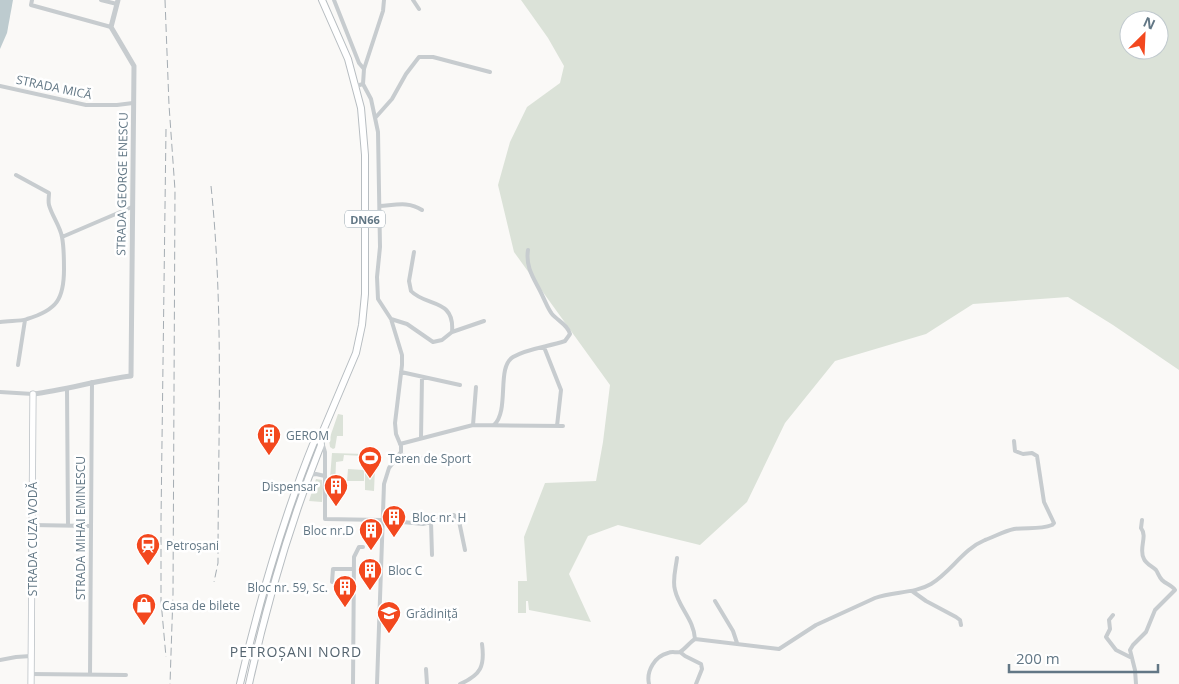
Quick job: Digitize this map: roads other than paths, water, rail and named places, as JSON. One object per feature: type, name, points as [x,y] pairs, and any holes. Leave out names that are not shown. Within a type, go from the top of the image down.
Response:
[{"type":"main road","name":"DN66","points":[[249,684],[260,633],[283,550],[321,445],[320,438],[356,354],[363,314],[365,149],[360,85],[322,0]]},
{"type":"main road","name":"STRADA CUZA VODĂ","points":[[31,684],[33,394]]},
{"type":"main road","name":"DN66","points":[[240,684],[252,631],[297,485],[314,442],[320,438]]},
{"type":"main road","points":[[252,631],[260,633]]},
{"type":"street","points":[[32,0],[30,5],[111,27],[117,2],[101,0]]},
{"type":"street","points":[[334,0],[359,63],[364,70]]},
{"type":"street","points":[[384,0],[360,85],[371,100],[378,132],[380,247],[376,291],[381,306],[391,319],[401,350],[401,372],[395,423],[396,434],[400,444],[400,455]]},
{"type":"street","points":[[414,0],[419,9]]},
{"type":"street","name":"STRADA GEORGE ENESCU","points":[[92,382],[131,376],[134,66],[111,27]]},
{"type":"street","points":[[376,117],[392,99],[406,74],[419,57],[433,57],[490,72]]},
{"type":"street","name":"STRADA MICĂ","points":[[0,86],[86,105],[134,103]]},
{"type":"street","points":[[0,322],[25,320],[46,311],[59,300],[63,290],[62,237],[50,206],[49,193],[16,176]]},
{"type":"street","points":[[380,206],[409,204],[415,205],[422,210]]},
{"type":"street","points":[[62,237],[132,206]]},
{"type":"street","points":[[494,425],[500,416],[506,369],[509,360],[516,355],[568,338],[569,331],[548,309],[529,268],[528,250]]},
{"type":"street","points":[[414,252],[409,281],[411,291],[418,297],[444,308],[452,320],[452,332]]},
{"type":"street","points":[[391,319],[407,324],[433,342],[442,340],[452,332],[484,321]]},
{"type":"street","points":[[18,365],[25,320]]},
{"type":"street","points":[[544,346],[561,390],[557,426]]},
{"type":"street","points":[[401,372],[460,385]]},
{"type":"street","points":[[421,438],[422,377]]},
{"type":"street","points":[[0,392],[33,394],[92,382]]},
{"type":"street","name":"STRADA MIHAI EMINESCU","points":[[90,675],[92,382]]},
{"type":"street","points":[[473,425],[476,387]]},
{"type":"street","points":[[67,388],[68,525]]},
{"type":"street","points":[[400,444],[473,425],[563,426]]},
{"type":"street","points":[[320,438],[325,446],[325,519],[382,520],[424,524],[431,522],[438,516],[454,515],[459,522],[465,550]]},
{"type":"street","points":[[695,639],[780,649],[811,627],[875,598],[885,594],[912,591],[934,583],[977,544],[1011,530],[1037,529],[1052,525],[1054,523],[1044,502],[1037,456],[1032,452],[1023,454],[1014,451],[1014,440]]},
{"type":"street","points":[[377,684],[385,479],[392,462],[400,455],[440,460]]},
{"type":"street","points":[[309,475],[325,476]]},
{"type":"street","points":[[1136,684],[1130,652],[1131,647],[1146,632],[1155,610],[1177,590],[1163,581],[1157,571],[1144,560],[1142,553],[1143,530],[1140,528],[1142,520]]},
{"type":"street","points":[[431,522],[432,555]]},
{"type":"street","points":[[32,525],[90,526]]},
{"type":"street","points":[[352,684],[354,557],[359,548],[364,547]]},
{"type":"street","points":[[677,558],[675,591],[688,614],[695,639]]},
{"type":"street","points":[[332,582],[333,569],[354,569]]},
{"type":"street","points":[[912,591],[956,617],[960,620],[961,624]]},
{"type":"street","points":[[715,601],[733,631],[737,643]]},
{"type":"street","points":[[1113,615],[1108,620],[1110,630],[1106,637],[1116,650],[1132,658]]},
{"type":"street","points":[[649,684],[648,675],[660,656],[667,653],[680,652],[695,639]]},
{"type":"street","points":[[460,684],[471,679],[482,666],[484,661],[482,644]]},
{"type":"street","points":[[680,652],[701,664],[702,669],[696,684]]},
{"type":"street","points":[[0,660],[32,656]]},
{"type":"street","points":[[426,669],[428,684]]},
{"type":"street","points":[[31,674],[126,675]]},
{"type":"railway","points":[[165,0],[169,105],[175,190],[173,594],[170,684]]},
{"type":"railway","points":[[166,129],[161,520],[161,601],[166,657]]},
{"type":"railway","points":[[211,186],[218,280],[219,327],[218,563],[214,582]]},
{"type":"place","name":"GEROM","points":[[269,456]]},
{"type":"place","name":"Teren de Sport","points":[[370,479]]},
{"type":"place","name":"Dispensar","points":[[336,507]]},
{"type":"place","name":"Bloc nr. H","points":[[394,538]]},
{"type":"place","name":"Bloc nr.D","points":[[371,551]]},
{"type":"place","name":"Petroșani","points":[[148,566]]},
{"type":"place","name":"Bloc C","points":[[370,591]]},
{"type":"place","name":"Bloc nr. 59, Sc.","points":[[345,608]]},
{"type":"place","name":"Casa de bilete","points":[[144,626]]},
{"type":"place","name":"Grădiniță","points":[[389,634]]},
{"type":"district","name":"PETROȘANI NORD","points":[[296,651]]}]
